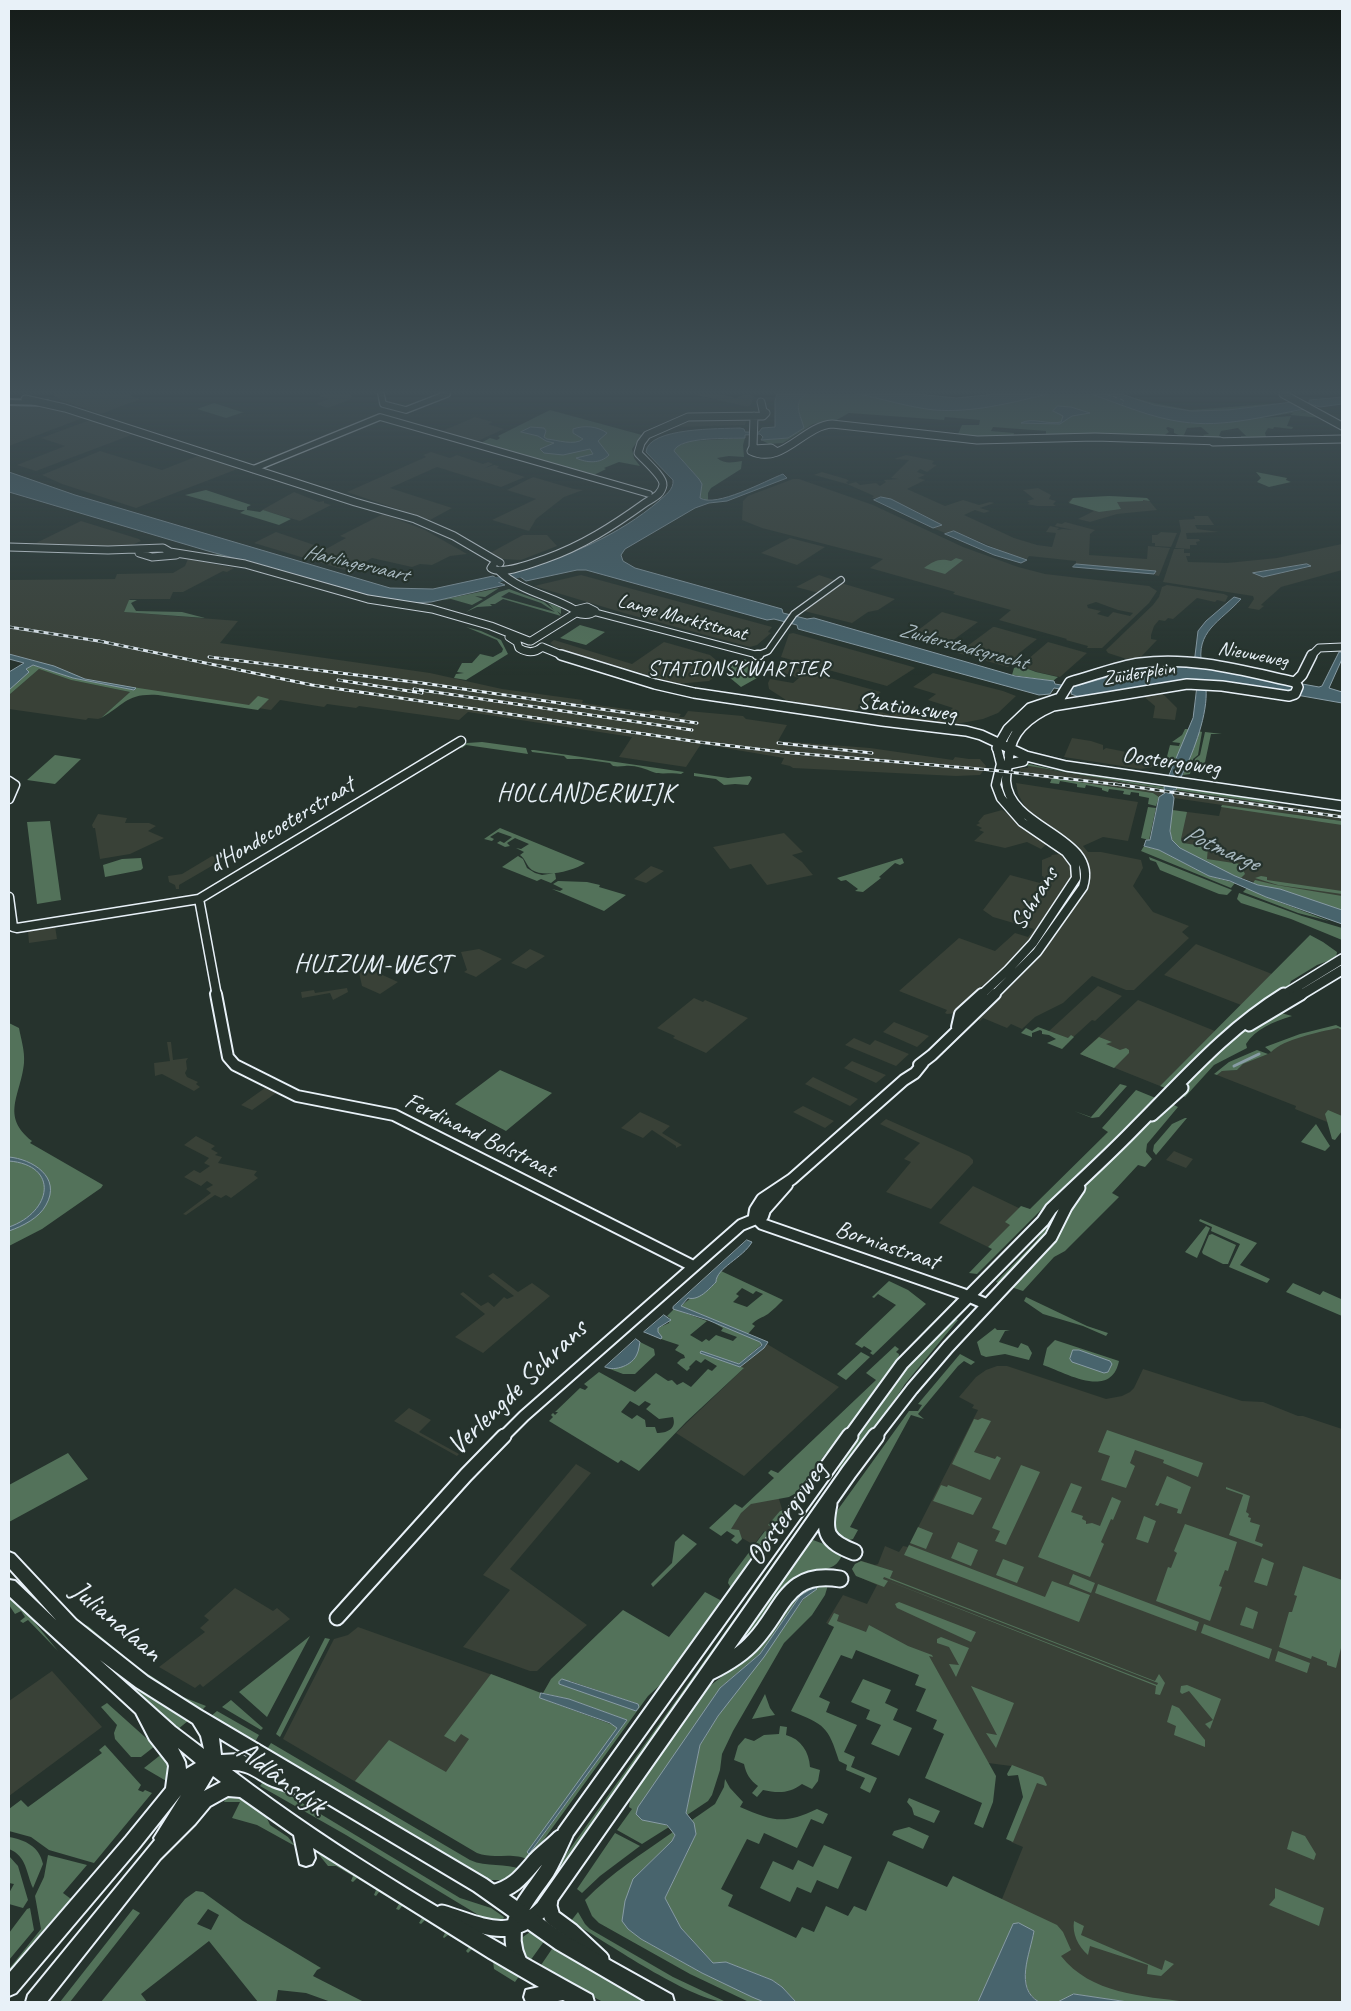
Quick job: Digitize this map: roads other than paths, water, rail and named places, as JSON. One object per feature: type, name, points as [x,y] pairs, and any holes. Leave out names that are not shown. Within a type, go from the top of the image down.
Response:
[{"type":"main road","points":[[314,488],[399,515],[456,541],[505,571],[524,591],[567,605],[579,611],[594,612]]},
{"type":"main road","points":[[505,571],[568,548],[616,524],[653,495],[657,488]]},
{"type":"main road","points":[[9,547],[91,548],[147,552],[152,557],[166,553],[204,556],[245,564],[386,604],[426,610],[497,628],[570,658],[693,694]]},
{"type":"main road","points":[[518,645],[540,638],[579,611]]},
{"type":"main road","points":[[540,647],[542,641],[579,611]]},
{"type":"main road","points":[[461,618],[500,632],[517,642],[519,648],[523,651],[540,647]]},
{"type":"main road","points":[[1295,682],[1303,675],[1310,655],[1319,648],[1328,644],[1342,647]]},
{"type":"main road","name":"Nieuweweg","points":[[1065,690],[1073,680],[1139,663],[1204,663],[1284,678],[1295,682]]},
{"type":"main road","points":[[1284,678],[1294,676],[1305,667]]},
{"type":"main road","name":"Zuiderplein","points":[[1009,756],[1012,739],[1038,712],[1053,706],[1166,686],[1201,684],[1292,696],[1298,687],[1295,682]]},
{"type":"main road","points":[[997,745],[1008,729],[1030,708],[1060,698],[1065,690]]},
{"type":"main road","name":"Zuiderplein","points":[[1065,690],[1068,698],[1080,702]]},
{"type":"main road","name":"Stationsweg","points":[[693,694],[882,721],[960,730],[981,735],[997,745]]},
{"type":"main road","name":"Stationsweg","points":[[693,694],[879,726],[951,733],[997,745]]},
{"type":"main road","points":[[981,735],[994,736],[1008,729]]},
{"type":"main road","name":"Oostergoweg","points":[[997,745],[1009,756],[1056,769],[1342,806]]},
{"type":"main road","name":"Oostergoweg","points":[[1009,756],[1027,756],[1066,766],[1166,783]]},
{"type":"main road","name":"Oostergoweg","points":[[1178,784],[1342,810]]},
{"type":"main road","name":"Oostergoweg","points":[[521,1920],[566,1832],[902,1364],[1043,1221],[1051,1209],[1137,1126],[1167,1104],[1183,1086],[1190,1073],[1239,1025],[1263,1007],[1342,959]]},
{"type":"main road","name":"Oostergoweg","points":[[1229,1036],[1342,970]]},
{"type":"main road","name":"Oostergoweg","points":[[521,1920],[551,1896],[830,1499],[912,1389],[986,1304],[1051,1237],[1066,1207],[1084,1179]]},
{"type":"main road","points":[[830,1499],[826,1518],[826,1533],[834,1543],[854,1552]]},
{"type":"main road","name":"Julianalaan","points":[[9,1558],[70,1625],[87,1640],[142,1682],[232,1738]]},
{"type":"main road","points":[[707,1674],[748,1648],[796,1584],[817,1576],[829,1575],[840,1578]]},
{"type":"main road","name":"Julianalaan","points":[[9,1586],[169,1732],[210,1764]]},
{"type":"main road","name":"Julianalaan","points":[[138,1704],[159,1740],[174,1755],[178,1765],[174,1790]]},
{"type":"main road","name":"Julianalaan","points":[[197,1716],[206,1729],[212,1743],[210,1764]]},
{"type":"main road","name":"Aldlânsdyk","points":[[232,1738],[492,1893],[521,1920],[665,2002]]},
{"type":"main road","name":"Aldlânsdyk","points":[[210,1764],[226,1761],[246,1764],[275,1779],[336,1800]]},
{"type":"main road","points":[[9,1988],[126,1850],[174,1790],[190,1775],[210,1764]]},
{"type":"main road","points":[[154,1853],[178,1812],[203,1780],[210,1764]]},
{"type":"main road","name":"Aldlânsdyk","points":[[210,1764],[302,1831],[525,1969],[585,2002]]},
{"type":"main road","points":[[35,2002],[154,1853],[211,1795],[226,1788],[243,1789]]},
{"type":"main road","points":[[302,1831],[306,1858]]},
{"type":"main road","name":"Oostergoweg","points":[[492,1893],[510,1888],[522,1879],[536,1861],[566,1832]]},
{"type":"main road","name":"Aldlânsdyk","points":[[551,1896],[549,1906],[552,1917],[571,1931],[619,1976]]},
{"type":"main road","name":"Aldlânsdyk","points":[[426,1909],[477,1922],[490,1929],[500,1930],[521,1920]]},
{"type":"main road","points":[[521,1920],[510,1936],[514,1954],[525,1969]]},
{"type":"main road","points":[[533,1997],[563,1991]]},
{"type":"street","points":[[628,488],[653,495]]},
{"type":"street","points":[[761,654],[768,651],[798,610],[842,580]]},
{"type":"street","name":"Lange Marktstraat","points":[[594,612],[750,654],[761,654]]},
{"type":"street","name":"d'Hondecoeterstraat","points":[[215,986],[199,899],[461,740]]},
{"type":"street","name":"Schrans","points":[[997,745],[1001,764],[996,785],[1000,798],[1022,822],[1066,852],[1075,864],[1076,878],[1027,950],[960,1014],[958,1023],[968,1021],[1037,952],[1086,881],[1084,862],[1075,850],[1034,822],[1012,799],[1006,782],[1009,756]]},
{"type":"street","points":[[9,799],[12,782]]},
{"type":"street","points":[[9,898],[12,923],[15,928],[199,899]]},
{"type":"street","name":"Ferdinand Bolstraat","points":[[215,986],[228,1057],[235,1065],[297,1096],[394,1115],[693,1266]]},
{"type":"street","points":[[759,1217],[792,1179],[904,1080],[911,1077],[946,1042],[958,1023]]},
{"type":"street","name":"Verlengde Schrans","points":[[337,1618],[466,1475],[518,1422],[693,1266],[736,1222],[759,1217]]},
{"type":"street","name":"Borniastraat","points":[[759,1217],[762,1224],[986,1304]]},
{"type":"water","points":[[9,488],[54,488],[390,588],[433,589],[493,576],[501,581],[498,582],[505,585],[431,602],[411,603],[378,598],[208,551],[9,492]]},
{"type":"water","points":[[701,488],[700,498],[707,500],[729,497],[751,488],[761,488],[727,501],[709,503],[695,508],[625,549],[621,555],[623,561],[635,568],[782,609],[783,613],[807,619],[814,618],[1015,676],[1054,681],[1055,684],[1073,687],[1150,665],[1194,664],[1198,631],[1206,621],[1234,597],[1241,599],[1206,635],[1202,644],[1202,666],[1319,687],[1322,686],[1339,652],[1342,652],[1342,659],[1329,688],[1342,692],[1342,703],[1234,684],[1179,681],[1082,698],[1071,694],[1072,691],[1054,688],[1050,694],[1039,695],[798,629],[797,625],[774,619],[767,620],[586,570],[577,570],[526,581],[515,573],[518,570],[556,559],[610,534],[644,513],[671,489]]},
{"type":"water","points":[[881,497],[891,499],[942,525],[933,528],[874,500]]},
{"type":"water","points":[[954,531],[987,546],[1027,560],[1021,563],[994,555],[945,534]]},
{"type":"water","points":[[1076,564],[1156,571],[1154,574],[1073,567]]},
{"type":"water","points":[[1307,564],[1311,566],[1263,577],[1253,573]]},
{"type":"water","points":[[9,654],[54,666],[85,679],[136,688],[134,690],[73,678],[33,665],[26,669],[29,672],[9,690],[9,672],[24,663],[9,659]]},
{"type":"water","points":[[1197,689],[1206,689],[1205,709],[1192,754],[1176,790],[1173,790],[1174,798],[1170,831],[1172,840],[1180,848],[1235,876],[1258,885],[1280,889],[1342,910],[1342,924],[1266,897],[1230,881],[1209,876],[1159,850],[1144,846],[1146,840],[1150,840],[1159,797],[1165,793],[1164,787],[1193,718]]},
{"type":"water","points":[[9,1157],[27,1161],[42,1171],[50,1186],[50,1195],[43,1210],[35,1218],[9,1231],[9,1227],[23,1220],[34,1211],[41,1201],[44,1190],[43,1180],[37,1171],[25,1164],[9,1161]]},
{"type":"water","points":[[747,1240],[752,1242],[748,1248],[720,1272],[716,1282],[704,1294],[696,1298],[688,1298],[681,1306],[768,1342],[764,1348],[740,1367],[700,1353],[701,1351],[739,1364],[762,1345],[760,1342],[708,1320],[673,1309],[673,1307]]},
{"type":"water","points":[[664,1315],[671,1320],[658,1328],[661,1339],[644,1332]]},
{"type":"water","points":[[636,1339],[640,1342],[639,1348],[632,1361],[614,1369],[605,1367]]},
{"type":"water","points":[[1073,1350],[1079,1350],[1110,1361],[1112,1364],[1108,1372],[1104,1373],[1072,1362],[1070,1359]]},
{"type":"water","points":[[815,1587],[817,1589],[803,1599],[764,1657],[718,1716],[700,1745],[686,1813],[694,1823],[696,1834],[665,1898],[681,1928],[713,1963],[726,1962],[772,1980],[782,1987],[796,2002],[764,2002],[702,1973],[641,1939],[628,1929],[622,1921],[625,1901],[633,1879],[672,1841],[675,1835],[667,1825],[642,1820],[636,1814],[638,1807],[720,1688],[760,1654],[800,1596]]},
{"type":"water","points":[[562,1679],[638,1704],[639,1707],[636,1711],[559,1684]]},
{"type":"water","points":[[541,1693],[569,1699],[627,1720],[529,1854],[527,1852],[617,1728],[610,1723],[540,1698]]},
{"type":"water","points":[[1019,1923],[1034,1931],[1027,1960],[1025,1979],[1031,1996],[1039,2002],[978,2002],[1013,1924]]},
{"type":"water","points":[[1074,1994],[1128,2002],[1058,2002]]},
{"type":"waterway","name":"Harlingervaart","points":[[487,582],[528,573]]},
{"type":"waterway","points":[[1234,1066],[1259,1054]]},
{"type":"railway","points":[[9,627],[100,641]]},
{"type":"railway","points":[[100,641],[105,642]]},
{"type":"railway","points":[[100,641],[312,685],[699,742],[782,752],[991,770],[1121,785]]},
{"type":"railway","points":[[209,657],[422,683],[697,723]]},
{"type":"railway","points":[[338,680],[422,693]]},
{"type":"railway","points":[[414,689],[692,730]]},
{"type":"railway","points":[[778,743],[872,753]]},
{"type":"railway","points":[[1115,784],[1121,785]]},
{"type":"railway","points":[[1121,785],[1342,817]]},
{"type":"district","name":"STATIONSKWARTIER","points":[[739,669]]},
{"type":"district","name":"HOLLANDERWIJK","points":[[586,794]]},
{"type":"district","name":"HUIZUM-WEST","points":[[373,965]]},
{"type":"water label","name":"Zuiderstadsgracht","points":[[963,647]]},
{"type":"water label","name":"Potmarge","points":[[1221,849]]}]
